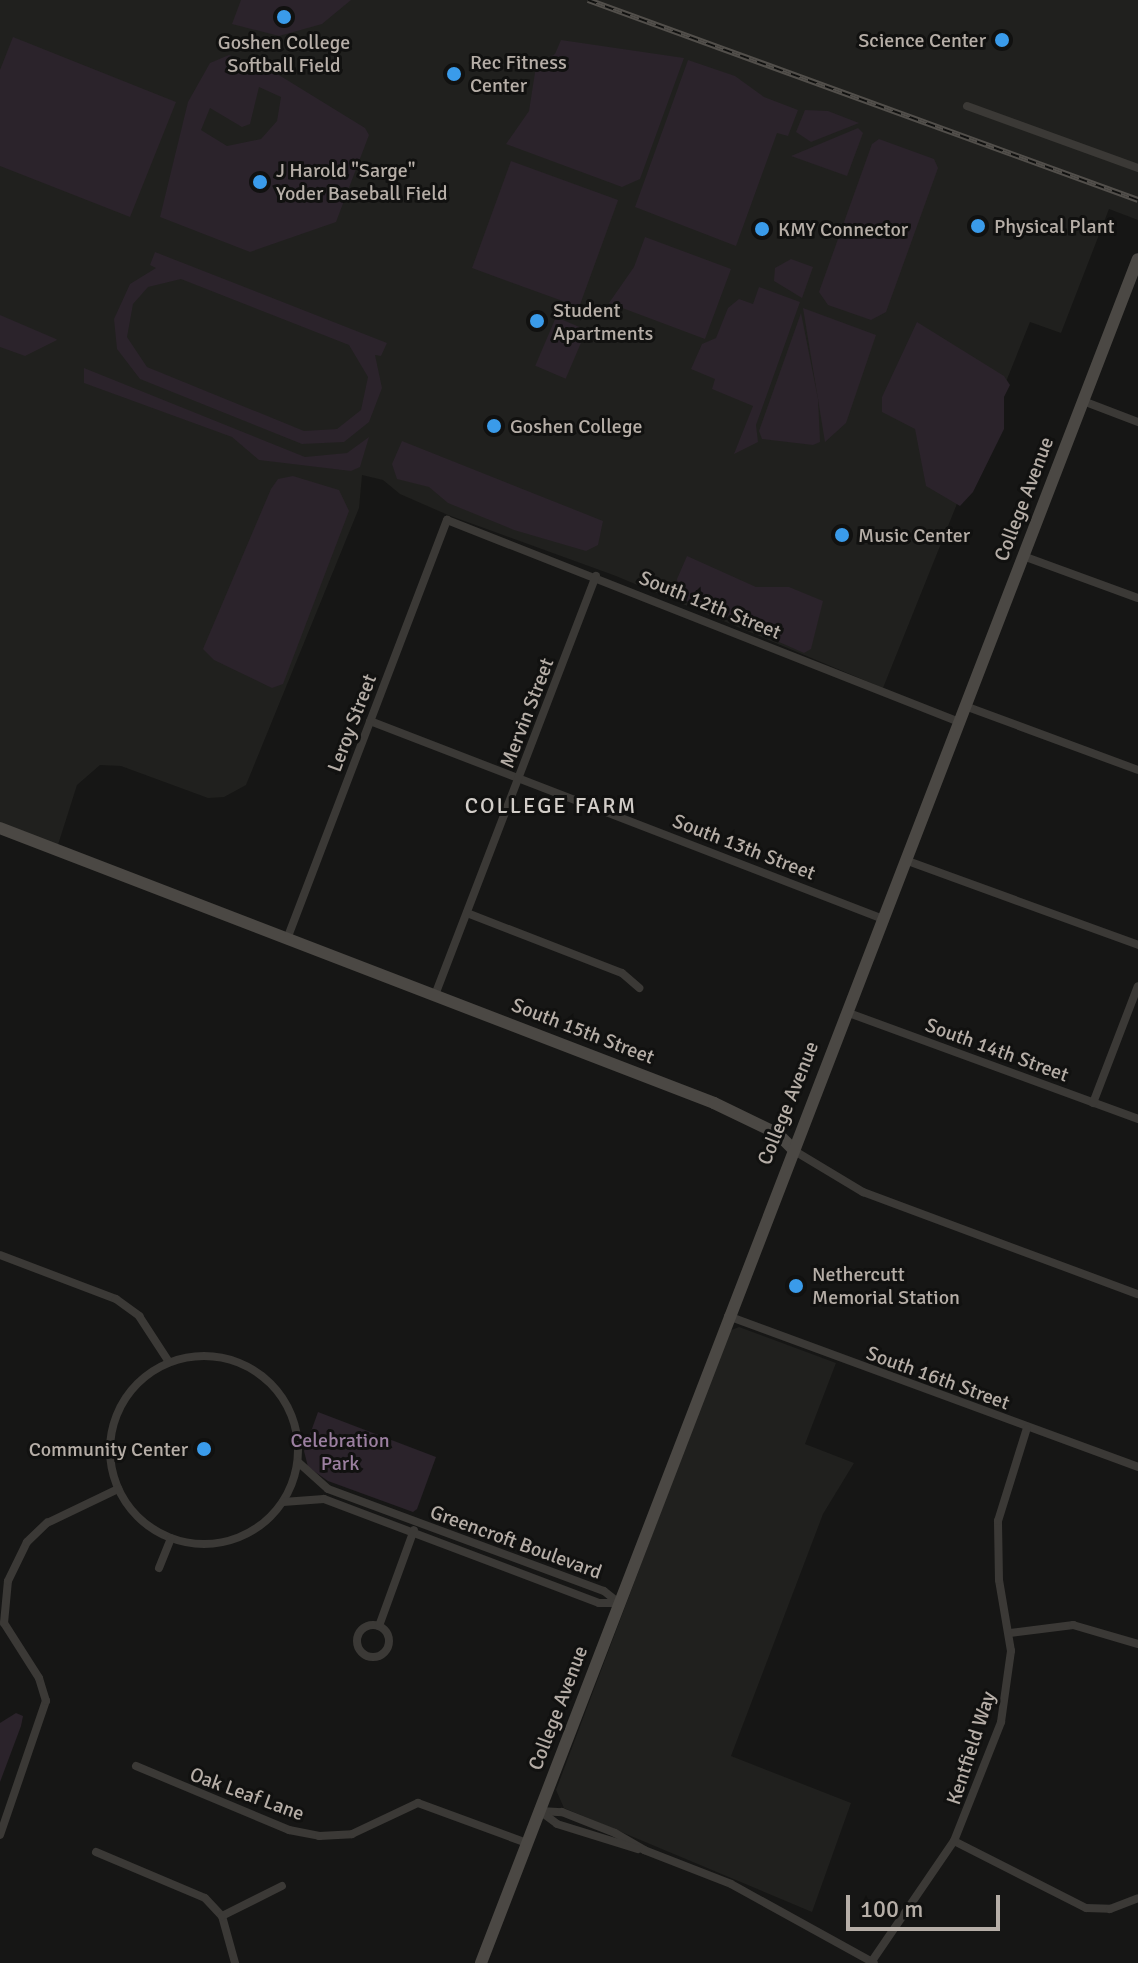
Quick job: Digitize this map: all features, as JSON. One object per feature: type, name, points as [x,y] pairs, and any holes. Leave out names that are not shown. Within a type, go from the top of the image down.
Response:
[{"type":"main road","name":"College Avenue","points":[[481,1963],[792,1148],[1138,259]]},
{"type":"main road","name":"South 15th Street","points":[[0,828],[735,1111],[778,1134],[792,1148]]},
{"type":"street","points":[[967,106],[1138,168]]},
{"type":"street","points":[[1083,401],[1138,422]]},
{"type":"street","name":"South 12th Street","points":[[447,520],[596,576],[959,722]]},
{"type":"street","name":"Leroy Street","points":[[287,939],[447,520]]},
{"type":"street","points":[[1023,556],[1138,598]]},
{"type":"street","name":"Mervin Street","points":[[435,995],[596,576]]},
{"type":"street","points":[[965,706],[1138,770]]},
{"type":"street","name":"South 13th Street","points":[[370,721],[883,919]]},
{"type":"street","points":[[905,860],[1138,945]]},
{"type":"street","points":[[467,913],[622,973],[639,988]]},
{"type":"street","points":[[1093,1103],[1138,986]]},
{"type":"street","name":"South 14th Street","points":[[845,1012],[1138,1119]]},
{"type":"street","name":"South 15th Street","points":[[792,1148],[852,1188],[1138,1294]]},
{"type":"street","points":[[0,1255],[116,1299],[139,1316],[169,1362]]},
{"type":"street","name":"South 16th Street","points":[[728,1316],[1138,1467]]},
{"type":"street","points":[[208,1355],[258,1372],[291,1413],[297,1462],[282,1502],[239,1538],[201,1544],[171,1538],[140,1519],[118,1489],[110,1450],[119,1408],[137,1384],[169,1362],[208,1355]]},
{"type":"street","name":"Kentfield Way","points":[[873,1962],[954,1841],[1001,1722],[1010,1633],[999,1580],[998,1521],[1027,1428]]},
{"type":"street","name":"Greencroft Boulevard","points":[[297,1462],[322,1487],[604,1591],[620,1603]]},
{"type":"street","points":[[0,1835],[46,1701],[2,1615],[8,1566],[47,1523],[118,1489]]},
{"type":"street","name":"Greencroft Boulevard","points":[[282,1502],[318,1498],[599,1603],[620,1603]]},
{"type":"street","points":[[379,1626],[417,1522]]},
{"type":"street","points":[[159,1568],[171,1538]]},
{"type":"street","points":[[1010,1633],[1085,1626],[1138,1644]]},
{"type":"street","name":"Oak Leaf Lane","points":[[136,1766],[289,1830],[319,1836],[352,1834],[418,1803],[527,1843]]},
{"type":"street","points":[[540,1811],[557,1824],[598,1840],[644,1850],[754,1895],[873,1962]]},
{"type":"street","points":[[954,1841],[1086,1908],[1110,1909],[1138,1898]]},
{"type":"street","points":[[96,1852],[196,1891],[222,1916],[235,1963]]},
{"type":"street","points":[[222,1916],[282,1886]]},
{"type":"shaded area","name":"Goshen College","points":[[0,0],[1138,0],[1138,220],[1109,209],[1061,333],[1030,322],[883,688],[616,576],[448,515],[400,494],[383,480],[362,475],[359,508],[246,785],[224,797],[208,798],[121,766],[100,765],[77,785],[57,848],[0,825]]},
{"type":"shaded area","points":[[739,1327],[836,1363],[805,1444],[854,1463],[823,1514],[731,1756],[851,1803],[812,1912],[564,1808],[556,1790],[729,1331]]},
{"type":"green space","name":"Goshen College Softball Field","points":[[241,0],[351,0],[322,24],[279,36],[232,24]]},
{"type":"green space","points":[[13,37],[176,102],[130,217],[0,166],[0,70]]},
{"type":"green space","points":[[561,40],[684,58],[640,179],[622,187],[506,144],[529,111],[536,66],[555,54]]},
{"type":"green space","name":"J Harold \"Sarge\" Yoder Baseball Field","points":[[229,55],[274,72],[365,128],[369,135],[336,222],[250,252],[160,217],[188,102],[210,63]],"holes":[[[259,87],[281,97],[277,121],[261,139],[227,146],[201,130],[210,108],[242,127],[250,124]]]},
{"type":"green space","points":[[688,60],[735,76],[764,97],[798,110],[788,136],[777,133],[736,246],[635,207]]},
{"type":"green space","points":[[805,110],[828,111],[859,123],[811,142],[796,132]]},
{"type":"green space","points":[[858,128],[863,133],[847,176],[791,156]]},
{"type":"green space","points":[[879,139],[934,159],[938,168],[886,312],[871,320],[828,305],[819,292],[872,144]]},
{"type":"green space","points":[[511,161],[618,200],[579,307],[472,268]]},
{"type":"green space","points":[[645,237],[731,269],[705,339],[609,303],[634,267]]},
{"type":"green space","points":[[155,252],[387,343],[381,356],[375,355],[382,388],[369,422],[344,442],[302,444],[140,379],[117,349],[114,319],[130,284],[156,268],[150,265]],"holes":[[[181,279],[349,345],[368,377],[361,410],[337,429],[304,431],[147,367],[127,337],[133,304],[148,287]]]},
{"type":"green space","points":[[791,259],[813,267],[802,298],[774,281],[775,268]]},
{"type":"green space","points":[[759,287],[800,302],[756,425],[758,442],[734,454],[753,406],[712,389],[715,379],[691,369],[702,344],[716,338],[728,308],[739,299],[753,304]]},
{"type":"green space","points":[[803,308],[876,335],[846,423],[825,442]]},
{"type":"green space","points":[[801,313],[818,399],[820,442],[813,445],[762,439],[759,431]]},
{"type":"green space","points":[[0,315],[57,340],[25,356],[0,347]]},
{"type":"green space","points":[[556,317],[586,330],[566,379],[535,366]]},
{"type":"green space","points":[[917,322],[1004,376],[1010,385],[1004,397],[1004,429],[973,492],[960,506],[926,486],[915,429],[882,412],[882,397]]},
{"type":"green space","points":[[84,368],[305,457],[347,453],[369,437],[360,467],[351,471],[259,460],[232,437],[84,383]]},
{"type":"green space","points":[[402,441],[603,521],[598,545],[586,551],[514,530],[448,503],[429,487],[397,479],[392,464]]},
{"type":"green space","points":[[293,476],[339,490],[349,511],[283,684],[272,688],[214,660],[203,649],[271,489],[278,479]]},
{"type":"green space","points":[[687,556],[756,587],[789,587],[823,601],[811,649],[804,653],[779,642],[776,635],[763,636],[678,597],[677,579]]},
{"type":"green space","name":"Celebration Park","points":[[318,1412],[436,1457],[417,1509],[413,1512],[328,1481],[308,1467],[304,1451]]},
{"type":"green space","points":[[16,1713],[23,1716],[21,1726],[0,1782],[0,1723]]},
{"type":"railway","points":[[588,0],[1138,200]]},
{"type":"place","name":"Goshen College Softball Field","points":[[284,17]]},
{"type":"place","name":"Science Center","points":[[1002,40]]},
{"type":"place","name":"Rec Fitness Center","points":[[454,74]]},
{"type":"place","name":"J Harold \"Sarge\" Yoder Baseball Field","points":[[260,182]]},
{"type":"place","name":"Physical Plant","points":[[978,226]]},
{"type":"place","name":"KMY Connector","points":[[762,229]]},
{"type":"place","name":"Student Apartments","points":[[537,321]]},
{"type":"place","name":"Goshen College","points":[[494,426]]},
{"type":"place","name":"Music Center","points":[[842,535]]},
{"type":"place","name":"Nethercutt Memorial Station","points":[[796,1286]]},
{"type":"place","name":"Community Center","points":[[204,1449]]},
{"type":"district","name":"COLLEGE FARM","points":[[551,806]]}]
